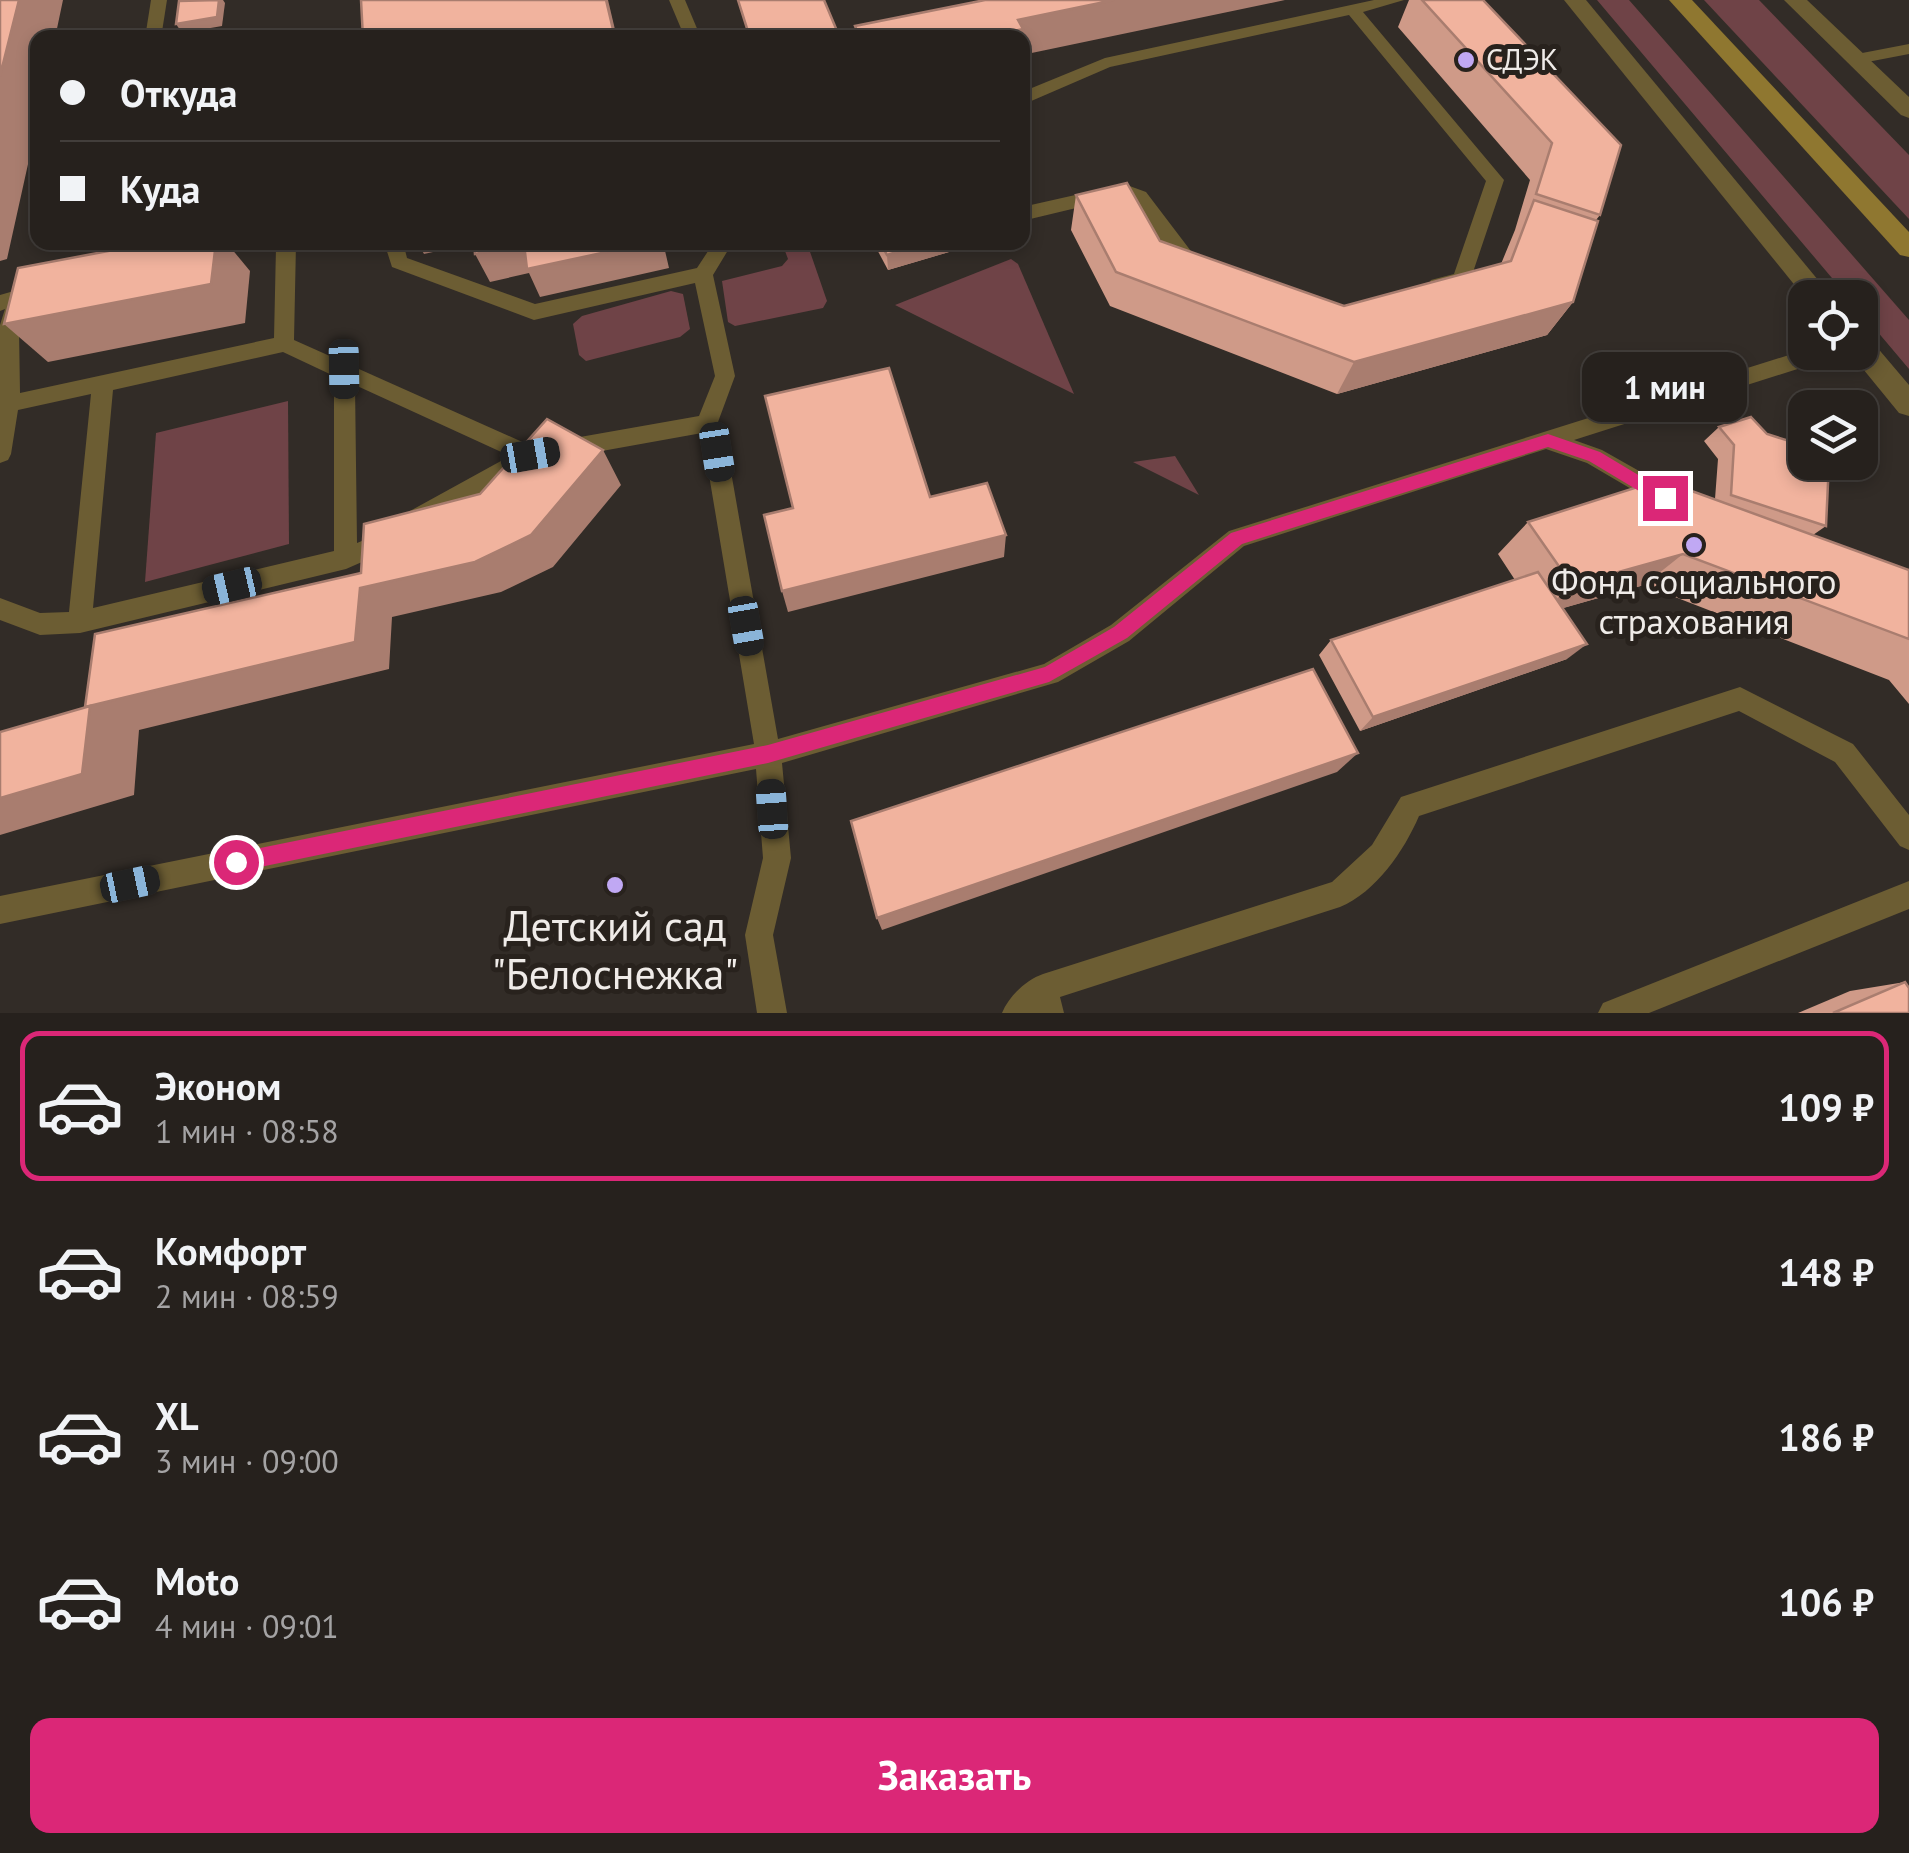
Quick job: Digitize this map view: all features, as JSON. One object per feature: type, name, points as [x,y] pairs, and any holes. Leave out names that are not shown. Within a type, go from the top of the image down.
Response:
[{"type":"main road","points":[[1680,0],[1909,248]]},
{"type":"street","points":[[1575,0],[1805,280]]},
{"type":"street","points":[[1795,0],[1909,110]]},
{"type":"street","points":[[1878,368],[1909,405]]},
{"type":"lane","points":[[154,30],[159,0]]},
{"type":"lane","points":[[677,0],[690,30]]},
{"type":"lane","points":[[1030,97],[1105,64],[1396,0]]},
{"type":"lane","points":[[1360,5],[1495,180],[1462,279],[1425,289]]},
{"type":"lane","points":[[1857,59],[1909,49]]},
{"type":"lane","points":[[1030,212],[1124,190],[1139,198],[1188,267],[1207,273]]},
{"type":"lane","points":[[119,268],[122,250]]},
{"type":"lane","points":[[284,344],[286,250]]},
{"type":"lane","points":[[396,250],[400,262],[534,312],[703,274],[719,250]]},
{"type":"lane","points":[[703,274],[724,376],[708,422]]},
{"type":"lane","points":[[0,454],[9,404],[9,300],[52,287]]},
{"type":"lane","points":[[9,404],[284,344],[530,455]]},
{"type":"lane","points":[[0,910],[768,754],[1049,674],[1120,633],[1237,538],[1788,364]]},
{"type":"lane","points":[[344,369],[346,560]]},
{"type":"lane","points":[[80,622],[104,384]]},
{"type":"lane","points":[[0,609],[40,624],[80,622],[346,560],[380,545],[417,518],[530,455],[708,422]]},
{"type":"lane","points":[[708,422],[714,432],[768,754],[776,858],[759,935],[772,1013]]},
{"type":"lane","points":[[1548,440],[1594,456],[1665,498],[1700,512]]},
{"type":"lane","points":[[1017,1013],[1340,893],[1379,862],[1400,832],[1410,806],[1740,699],[1844,753],[1909,837]]},
{"type":"lane","points":[[1613,1013],[1909,895]]},
{"type":"shaded area","points":[[1597,0],[1629,0],[1874,280],[1834,280]]},
{"type":"shaded area","points":[[1704,0],[1759,0],[1909,155],[1909,219]]},
{"type":"shaded area","points":[[785,250],[809,250],[827,301],[823,308],[735,326],[728,322],[722,281],[782,266],[788,259]]},
{"type":"shaded area","points":[[1011,259],[1018,264],[1074,394],[895,305]]},
{"type":"shaded area","points":[[1878,285],[1909,320],[1909,369],[1878,332]]},
{"type":"shaded area","points":[[671,291],[683,294],[690,329],[680,337],[586,361],[579,355],[573,324],[582,316]]},
{"type":"shaded area","points":[[288,401],[289,544],[145,582],[156,433]]},
{"type":"shaded area","points":[[1175,456],[1199,495],[1133,462]]},
{"type":"building","points":[[0,0],[19,0],[0,76]]},
{"type":"building","points":[[219,0],[217,17],[176,24],[179,1]]},
{"type":"building","points":[[361,0],[606,0],[613,30],[363,30]]},
{"type":"building","points":[[738,0],[824,0],[837,30],[747,30]]},
{"type":"building","points":[[985,0],[1114,0],[1018,20],[1023,29],[1018,30],[857,30],[855,26]]},
{"type":"building","points":[[1422,0],[1483,0],[1621,145],[1600,215],[1536,194],[1552,143]]},
{"type":"building","points":[[1127,183],[1160,241],[1344,306],[1511,261],[1534,200],[1598,221],[1573,302],[1354,362],[1116,272],[1076,195]]},
{"type":"building","points":[[114,250],[215,250],[211,284],[4,324],[18,268]]},
{"type":"building","points":[[525,250],[616,250],[527,269]]},
{"type":"building","points":[[889,368],[930,497],[987,483],[1006,535],[782,591],[764,515],[793,508],[765,396]]},
{"type":"building","points":[[1751,417],[1767,434],[1788,441],[1788,480],[1828,480],[1826,526],[1731,495],[1734,445],[1719,427]]},
{"type":"building","points":[[547,419],[603,450],[531,535],[475,562],[360,588],[355,642],[85,707],[95,634],[361,573],[364,524],[480,494]]},
{"type":"building","points":[[1647,484],[1689,490],[1909,570],[1909,639],[1683,554],[1572,585],[1528,522]]},
{"type":"building","points":[[1538,572],[1587,644],[1373,717],[1331,640]]},
{"type":"building","points":[[1313,669],[1358,753],[877,918],[851,821]]},
{"type":"building","points":[[90,706],[82,774],[0,798],[0,732]]},
{"type":"building","points":[[1905,982],[1909,988],[1909,1013],[1833,1013]]},
{"type":"place","name":"СДЭК","points":[[1466,60]]},
{"type":"place","name":"Фонд социального страхования","points":[[1694,545]]},
{"type":"place","name":"Детский сад \"Белоснежка\"","points":[[615,885]]},
{"type":"route","points":[[236,862],[768,754],[1049,674],[1120,633],[1237,538],[1548,440],[1594,456],[1665,498]]}]
